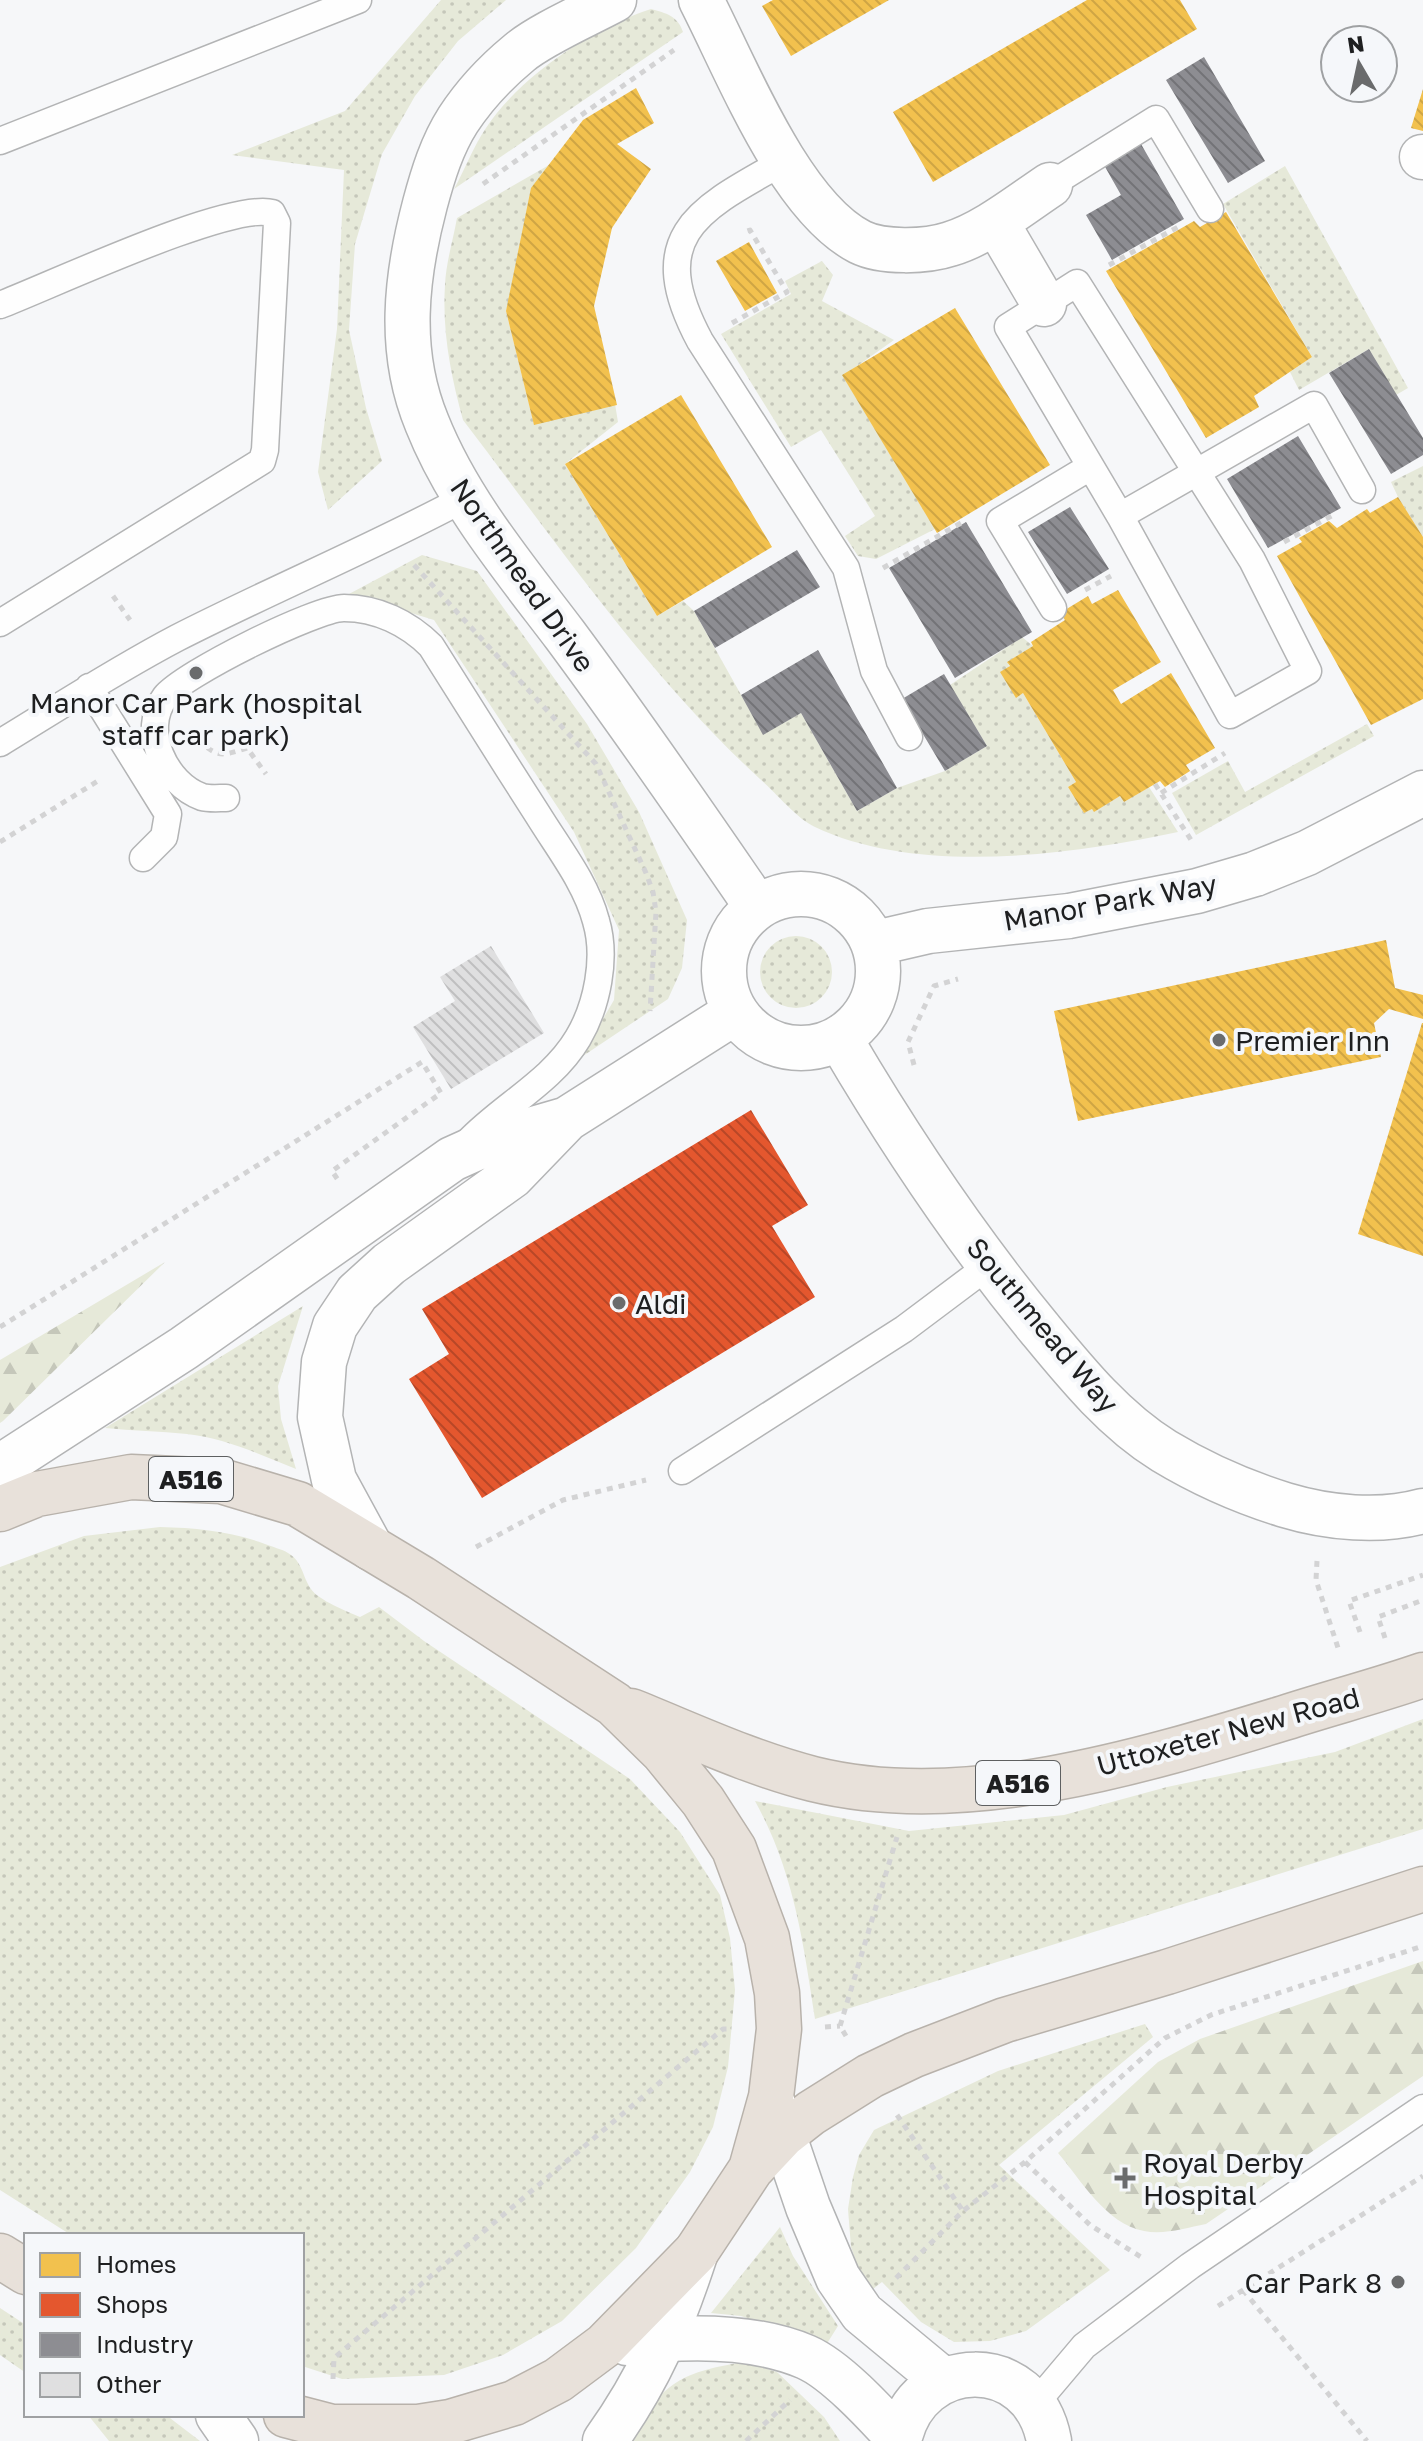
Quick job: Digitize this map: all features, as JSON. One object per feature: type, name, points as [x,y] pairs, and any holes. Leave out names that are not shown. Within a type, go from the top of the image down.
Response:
[{"type":"highway","name":"A516","points":[[0,1509],[37,1494],[131,1477],[221,1481],[298,1504],[614,1704],[663,1752],[703,1801],[734,1849],[767,1938],[777,1993],[777,2116],[751,2169],[696,2252],[605,2345],[558,2380],[514,2403],[450,2422],[418,2427],[332,2427],[294,2417]]},
{"type":"highway","name":"Uttoxeter New Road","points":[[614,1704],[758,1763],[815,1779],[906,1791],[950,1790],[998,1787],[1115,1765],[1217,1738],[1423,1675]]},
{"type":"highway","points":[[777,2116],[811,2113],[870,2076],[1005,2020],[1194,1964],[1423,1889]]},
{"type":"highway","points":[[0,2256],[24,2271]]},
{"type":"street","name":"Northmead Drive","points":[[614,0],[522,50],[482,88],[458,120],[441,151],[420,222],[409,275],[408,333],[412,365],[426,422],[446,463],[512,568],[574,648],[757,907]]},
{"type":"street","points":[[707,11],[785,161],[821,213],[840,230],[863,243],[888,250],[950,244],[996,222],[1050,185]]},
{"type":"street","points":[[996,222],[1060,294]]},
{"type":"street","name":"Manor Park Way","points":[[876,943],[928,931],[1069,916],[1220,884],[1307,853],[1423,793]]},
{"type":"street","points":[[803,893],[831,899],[856,916],[876,943],[880,972],[873,1002],[861,1021],[840,1039],[794,1049],[765,1040],[747,1028],[734,1013],[727,997],[723,972],[730,937],[757,907],[775,897],[803,893]]},
{"type":"street","points":[[371,1548],[334,1480],[320,1417],[324,1362],[335,1326],[357,1293],[389,1264],[512,1176],[567,1119],[734,1013]]},
{"type":"street","name":"Southmead Way","points":[[840,1039],[902,1143],[988,1266],[1084,1382],[1139,1433],[1220,1481],[1258,1497],[1325,1515],[1396,1516],[1423,1511]]},
{"type":"street","points":[[0,1467],[184,1348],[452,1159],[492,1141],[567,1119]]},
{"type":"street","points":[[777,2116],[823,2245],[838,2278],[862,2313],[943,2380]]},
{"type":"street","points":[[605,2441],[652,2368],[696,2252]]},
{"type":"street","points":[[605,2345],[665,2338],[735,2341],[807,2357],[843,2384],[899,2440],[907,2414],[922,2395],[943,2380],[967,2373],[993,2376],[1016,2386],[1042,2422]]},
{"type":"street","points":[[219,2417],[236,2441]]},
{"type":"lane","points":[[0,141],[358,0]]},
{"type":"lane","points":[[1050,185],[1156,119],[1210,209]]},
{"type":"lane","points":[[785,161],[717,199],[696,217],[684,236],[678,255],[679,293],[700,341],[846,568],[874,671],[909,737]]},
{"type":"lane","points":[[0,305],[177,232],[216,220],[263,211],[272,213],[277,223],[262,461],[0,623]]},
{"type":"lane","points":[[1060,294],[1198,473],[1252,560],[1308,671],[1230,715],[1090,467],[1008,327],[1060,294]]},
{"type":"lane","points":[[1120,516],[1314,405],[1362,490]]},
{"type":"lane","points":[[1053,608],[1000,521],[1090,467]]},
{"type":"lane","points":[[0,743],[89,687],[176,638],[390,538],[467,497]]},
{"type":"lane","points":[[226,798],[204,797],[175,780],[158,749],[155,724],[163,700],[172,689],[248,647],[341,608],[382,615],[418,633],[431,646],[579,881],[597,923],[600,965],[589,1016],[577,1040],[541,1079],[483,1126],[452,1159]]},
{"type":"lane","points":[[176,638],[248,647]]},
{"type":"lane","points":[[89,687],[168,814],[164,837],[143,858]]},
{"type":"lane","points":[[682,1471],[904,1329],[988,1266]]},
{"type":"lane","points":[[1042,2422],[1084,2346],[1190,2266],[1423,2108]]},
{"type":"path","points":[[420,222],[494,176],[707,11]]},
{"type":"path","points":[[700,341],[787,292],[750,230],[734,236],[717,199]]},
{"type":"path","points":[[1060,294],[1210,209]]},
{"type":"path","points":[[1252,560],[1366,497],[1362,490]]},
{"type":"path","points":[[851,586],[990,506],[1000,521]]},
{"type":"path","points":[[1053,608],[1143,557]]},
{"type":"path","points":[[1161,793],[1226,753],[1230,715]]},
{"type":"path","points":[[0,842],[134,758]]},
{"type":"path","points":[[1155,784],[1220,884]]},
{"type":"path","points":[[0,1327],[422,1062],[441,1093],[332,1171],[366,1220]]},
{"type":"path","points":[[476,1547],[563,1500],[682,1471]]},
{"type":"path","points":[[1325,1515],[1317,1549],[1316,1580],[1342,1659]]},
{"type":"path","points":[[1360,1632],[1349,1601],[1423,1575]]},
{"type":"path","points":[[1385,1638],[1378,1617],[1423,1600]]},
{"type":"path","points":[[905,2269],[963,2211],[1025,2162],[1165,2038],[1211,2015],[1423,1946]]},
{"type":"path","points":[[334,2358],[723,2029],[840,2026]]},
{"type":"path","points":[[1025,2162],[1090,2225],[1148,2261]]},
{"type":"path","points":[[1218,2306],[1423,2176]]},
{"type":"path","points":[[1243,2290],[1367,2441]]},
{"type":"path","points":[[746,2441],[798,2394]]},
{"type":"green space","points":[[441,0],[506,0],[458,41],[415,96],[382,154],[355,244],[349,330],[366,408],[382,461],[328,510],[318,472],[337,329],[344,170],[232,155],[345,111]]},
{"type":"green space","points":[[651,9],[675,19],[683,32],[454,189],[486,128],[518,90],[582,41]]},
{"type":"green space","points":[[549,165],[506,311],[534,424],[615,404],[618,422],[565,464],[657,616],[683,601],[694,611],[763,734],[801,713],[857,811],[897,788],[945,771],[987,746],[950,685],[1022,637],[1033,646],[1008,662],[1016,697],[1023,693],[1076,782],[1068,787],[1084,813],[1094,811],[1120,796],[1124,802],[1149,787],[1178,832],[1043,853],[947,856],[900,852],[856,842],[808,823],[718,738],[604,606],[463,420],[451,370],[444,302],[448,260],[457,218]]},
{"type":"green space","points":[[1285,166],[1408,388],[1396,395],[1369,349],[1299,390],[1290,372],[1312,357],[1223,204]]},
{"type":"green space","points":[[822,261],[833,275],[822,301],[894,340],[843,376],[935,529],[876,559],[858,556],[845,536],[875,516],[821,430],[791,447],[721,334],[791,294],[785,281]]},
{"type":"green space","points":[[1423,466],[1423,537],[1391,482]]},
{"type":"green space","points":[[422,555],[477,571],[587,724],[639,812],[687,920],[682,968],[668,999],[580,1058],[614,1000],[619,930],[574,832],[434,620],[349,594]]},
{"type":"green space","points":[[1367,724],[1374,736],[1196,835],[1172,793],[1228,761],[1245,792]]},
{"type":"green space","points":[[796,936],[822,946],[832,972],[822,998],[796,1008],[770,998],[760,972],[770,946]]},
{"type":"green space","points":[[165,1262],[3,1421],[0,1423],[0,1360]]},
{"type":"green space","points":[[303,1306],[278,1386],[281,1419],[296,1469],[215,1439],[105,1428]]},
{"type":"green space","points":[[160,1527],[200,1529],[252,1540],[288,1553],[297,1561],[311,1589],[326,1601],[360,1617],[379,1607],[424,1641],[630,1779],[680,1832],[720,1895],[730,1938],[735,1990],[728,2067],[713,2127],[690,2172],[636,2248],[562,2321],[503,2355],[444,2375],[342,2379],[304,2367],[304,2233],[68,2233],[0,2190],[0,1567],[84,1536]]},
{"type":"green space","points":[[1423,1719],[1423,1829],[815,2019],[801,1934],[788,1881],[755,1801],[909,1831],[1064,1815],[1167,1787],[1335,1752]]},
{"type":"green space","points":[[1423,1961],[1423,2076],[1206,2224],[1159,2232],[1130,2227],[1095,2200],[1058,2153],[1158,2062],[1200,2039]]},
{"type":"green space","points":[[1145,2024],[1153,2037],[999,2165],[1110,2270],[1026,2331],[990,2341],[954,2342],[921,2322],[882,2282],[873,2289],[861,2276],[851,2247],[848,2209],[859,2155],[874,2130],[998,2071]]},
{"type":"green space","points":[[780,2227],[793,2256],[838,2326],[826,2345],[741,2316],[711,2313]]},
{"type":"green space","points":[[0,2308],[24,2324],[24,2372],[0,2355]]},
{"type":"green space","points":[[744,2362],[777,2372],[824,2417],[840,2441],[626,2441],[651,2406],[674,2384],[702,2371]]},
{"type":"green space","points":[[90,2417],[169,2417],[200,2441],[109,2441]]},
{"type":"building: Homes","points":[[773,0],[889,0],[791,56],[762,6]]},
{"type":"building: Homes","points":[[1087,0],[1180,0],[1197,29],[933,182],[893,112]]},
{"type":"building: Homes","points":[[636,88],[654,123],[617,144],[651,169],[612,228],[594,306],[617,405],[534,425],[506,311],[531,188],[583,120]]},
{"type":"building: Homes","points":[[1423,89],[1423,131],[1411,128]]},
{"type":"building: Homes","points":[[1226,212],[1312,357],[1254,396],[1259,407],[1206,438],[1106,271],[1194,221],[1200,227]]},
{"type":"building: Homes","points":[[749,242],[777,293],[745,311],[716,261]]},
{"type":"building: Homes","points":[[955,308],[1050,465],[937,533],[842,375]]},
{"type":"building: Homes","points":[[681,395],[772,547],[657,616],[565,464]]},
{"type":"building: Homes","points":[[1398,497],[1423,537],[1423,699],[1371,725],[1277,556],[1302,542],[1299,538],[1329,521],[1337,528],[1367,509],[1370,513]]},
{"type":"building: Homes","points":[[1118,590],[1161,662],[1113,690],[1121,704],[1171,673],[1215,748],[1186,765],[1190,771],[1165,787],[1160,781],[1124,802],[1120,796],[1094,812],[1092,809],[1084,813],[1068,787],[1076,782],[1023,693],[1016,698],[1000,672],[1010,666],[1007,662],[1033,646],[1031,642],[1065,620],[1060,613],[1088,596],[1092,604]]},
{"type":"building: Homes","name":"Premier Inn","points":[[1386,940],[1395,988],[1423,995],[1423,1019],[1389,1009],[1374,1023],[1381,1057],[1078,1121],[1054,1011]]},
{"type":"building: Homes","name":"Premier Inn","points":[[1423,1023],[1423,1256],[1358,1234]]},
{"type":"building: Shops","name":"Aldi","points":[[751,1110],[808,1205],[772,1226],[815,1297],[482,1498],[409,1379],[449,1354],[422,1309]]},
{"type":"building: Industry","points":[[1204,57],[1265,161],[1228,183],[1166,80]]},
{"type":"building: Industry","points":[[1141,144],[1184,219],[1112,260],[1086,215],[1121,195],[1104,165]]},
{"type":"building: Industry","points":[[1369,349],[1423,438],[1423,455],[1391,474],[1329,373]]},
{"type":"building: Industry","points":[[1298,436],[1341,508],[1268,548],[1227,479]]},
{"type":"building: Industry","points":[[1070,507],[1109,569],[1067,594],[1028,532]]},
{"type":"building: Industry","points":[[966,522],[1032,632],[955,678],[889,568]]},
{"type":"building: Industry","points":[[797,550],[820,587],[715,648],[694,611]]},
{"type":"building: Industry","points":[[818,650],[897,788],[857,811],[801,713],[763,735],[741,695]]},
{"type":"building: Industry","points":[[944,674],[987,746],[945,771],[902,699]]},
{"type":"building: Other","points":[[491,946],[544,1033],[451,1089],[413,1027],[455,1001],[440,977]]},
{"type":"place","name":"Manor Car Park (hospital staff car park)","points":[[196,673]]},
{"type":"place","name":"Premier Inn","points":[[1219,1040]]},
{"type":"place","name":"Aldi","points":[[619,1303]]},
{"type":"place","name":"Royal Derby Hospital","points":[[1125,2178]]},
{"type":"place","name":"Car Park 8","points":[[1398,2282]]}]
